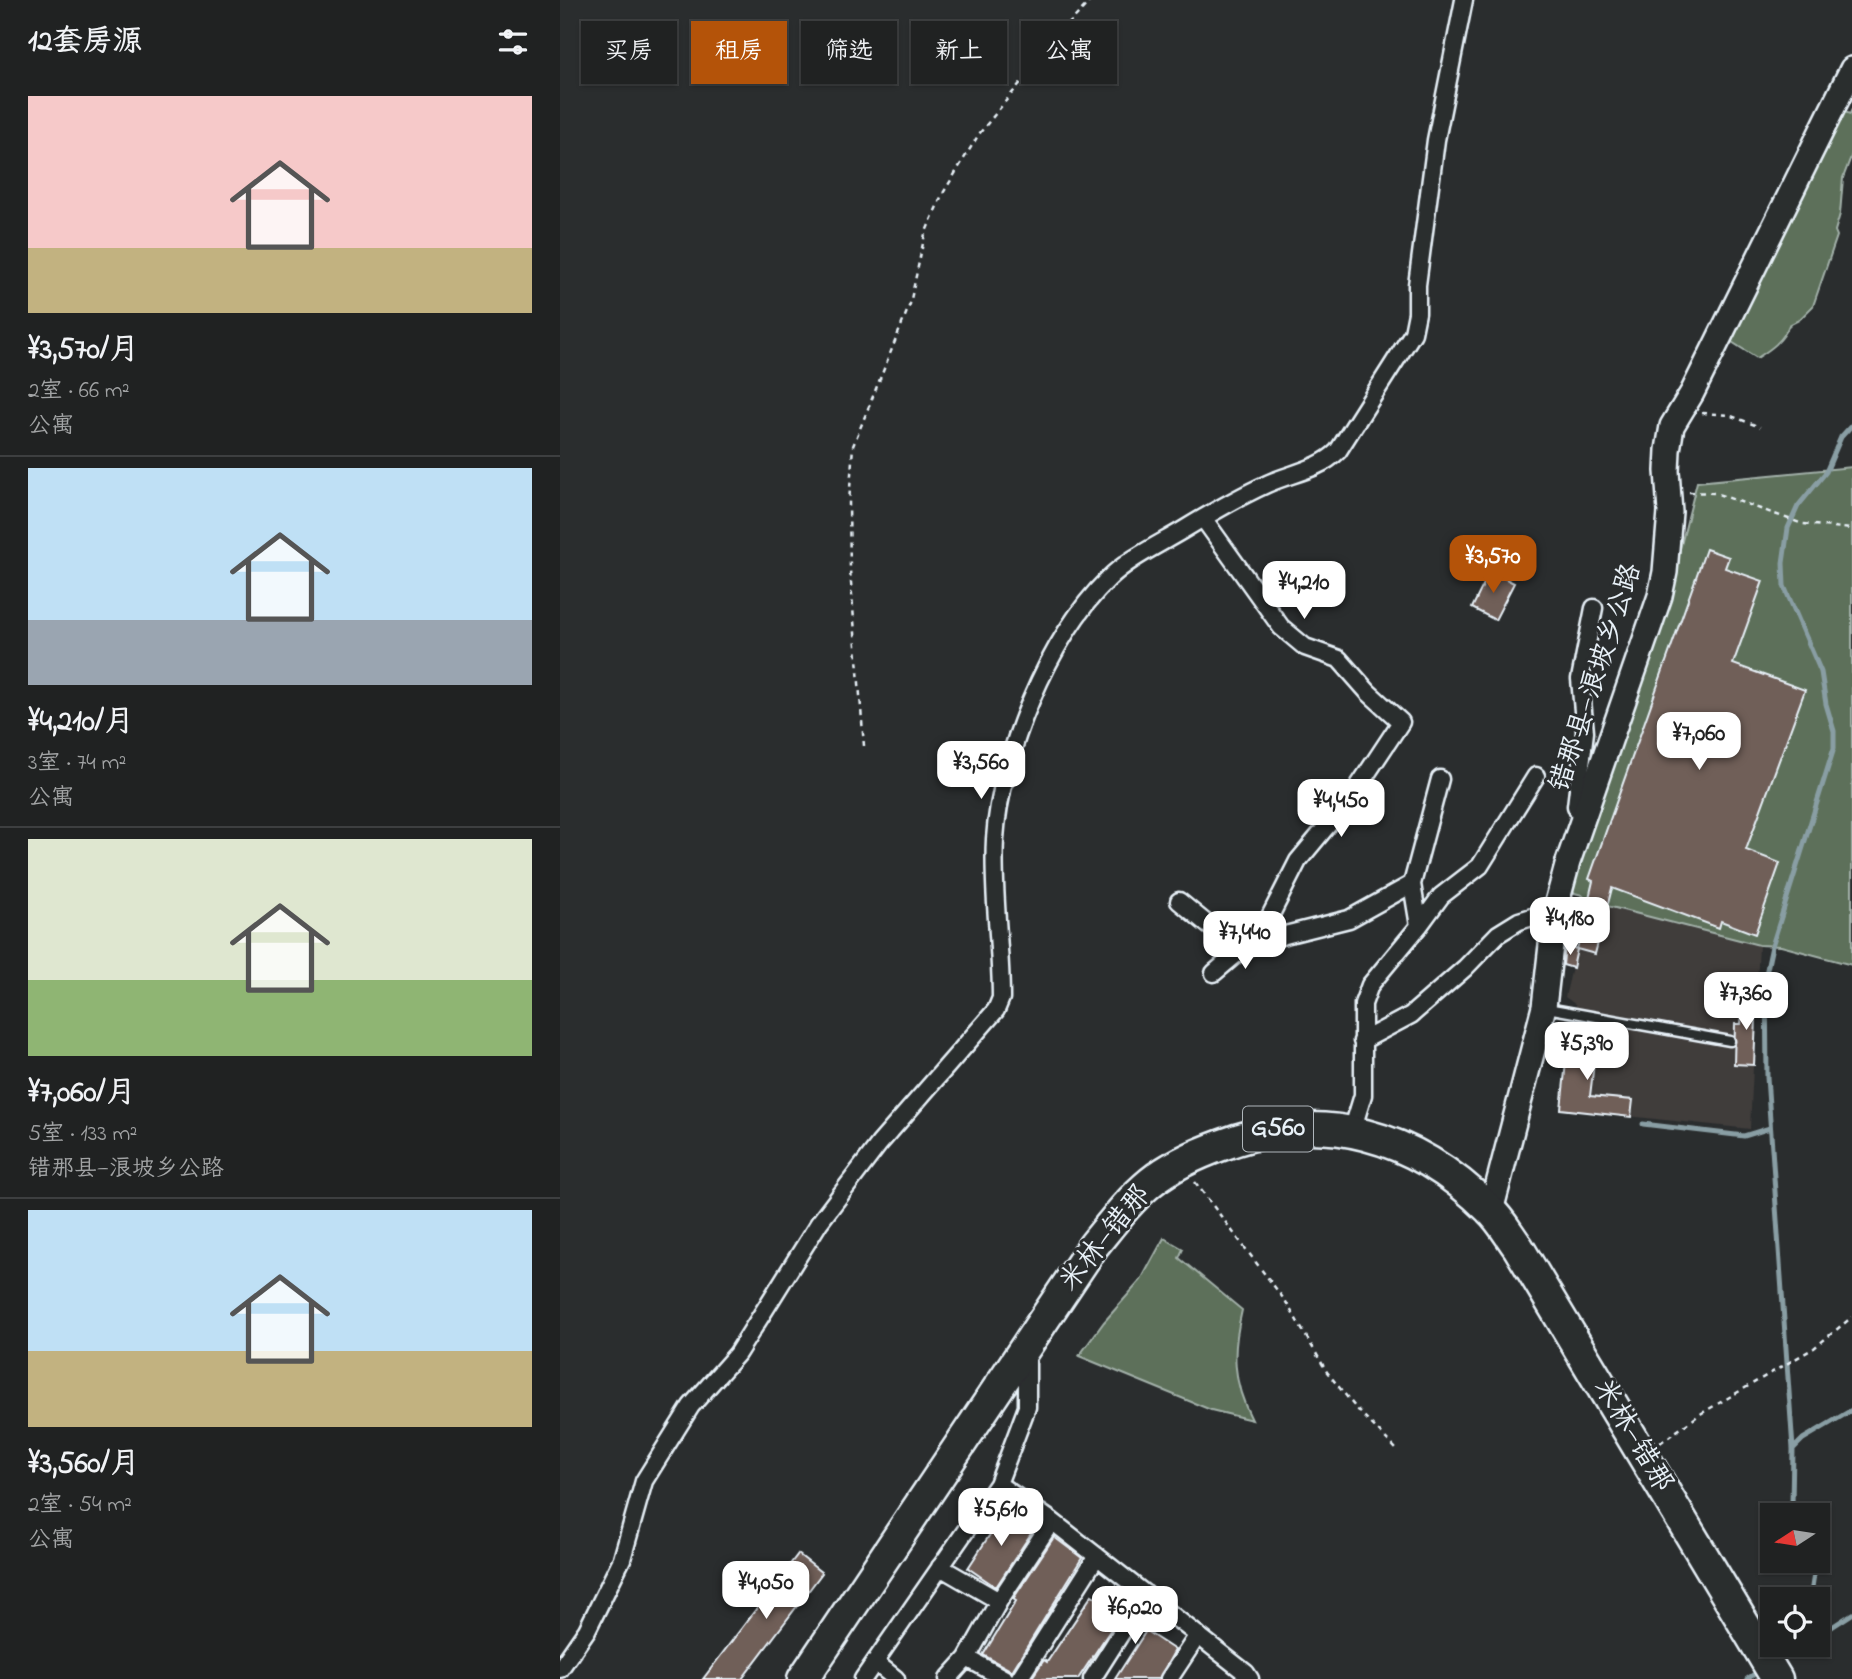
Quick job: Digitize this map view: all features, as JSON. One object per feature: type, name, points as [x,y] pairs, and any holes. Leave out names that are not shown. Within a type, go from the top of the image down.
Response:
[{"type":"highway","name":"米林—错那","points":[[803,1679],[1094,1245],[1130,1202],[1152,1181],[1180,1163],[1248,1135],[1282,1129],[1322,1127],[1352,1131],[1400,1146],[1432,1163],[1491,1211],[1518,1247],[1777,1679]]},
{"type":"main road","name":"错那县—浪坡乡公路","points":[[1491,1211],[1544,1007],[1555,910],[1582,821],[1660,596],[1665,572],[1670,512],[1668,450],[1672,426],[1699,380],[1852,69]]},
{"type":"street","points":[[560,1669],[587,1630],[622,1559],[644,1481],[691,1406],[737,1354],[819,1223],[879,1144],[996,1010],[1001,998],[995,880],[999,804],[1008,763],[1022,721],[1042,677],[1068,631],[1108,579],[1129,563],[1231,501],[1271,482],[1328,461],[1349,434],[1413,333],[1436,140],[1464,0]]},
{"type":"street","points":[[1203,518],[1281,626],[1305,647],[1339,659],[1368,692],[1401,722],[1352,796],[1298,861],[1257,942]]},
{"type":"street","points":[[1582,821],[1576,806],[1585,732],[1580,679],[1594,608]]},
{"type":"street","points":[[1352,1131],[1363,1095],[1363,1004],[1370,985],[1441,896],[1480,866],[1536,776]]},
{"type":"street","points":[[1419,926],[1412,884],[1440,779]]},
{"type":"street","points":[[1214,973],[1240,951],[1257,942],[1349,919],[1412,884]]},
{"type":"street","points":[[1179,901],[1240,951]]},
{"type":"street","points":[[1362,1041],[1411,1014],[1465,968],[1497,934],[1518,921],[1555,910]]},
{"type":"street","points":[[863,1679],[998,1484],[1027,1407],[1027,1344]]},
{"type":"street","points":[[998,1484],[1052,1521],[1146,1594],[1246,1677]]},
{"type":"street","points":[[948,1679],[967,1658],[999,1601],[1052,1521]]},
{"type":"street","points":[[1019,1679],[1097,1556]]},
{"type":"street","points":[[940,1567],[999,1601]]},
{"type":"street","points":[[1092,1679],[1146,1594]]},
{"type":"street","points":[[1169,1679],[1198,1635]]},
{"type":"street","points":[[967,1658],[1005,1679]]},
{"type":"street","points":[[875,1662],[896,1679]]},
{"type":"lane","points":[[1544,1007],[1730,1041]]},
{"type":"path","points":[[864,746],[850,570],[849,503],[853,446],[910,304],[925,234],[942,195],[979,134],[1091,0]]},
{"type":"path","points":[[1680,411],[1730,415],[1759,427]]},
{"type":"path","points":[[1669,492],[1715,493],[1802,524],[1852,529]]},
{"type":"path","points":[[1180,1163],[1286,1302],[1328,1372],[1356,1407],[1397,1450]]},
{"type":"path","points":[[1643,1455],[1702,1413],[1814,1348],[1852,1317]]},
{"type":"shaded area","points":[[1588,901],[1759,945],[1750,1129],[1561,1109],[1569,1035],[1557,1034],[1560,1023],[1574,1019],[1576,1005],[1565,997]]},
{"type":"green space","points":[[1852,109],[1852,154],[1843,178],[1840,214],[1835,231],[1837,236],[1813,306],[1799,320],[1789,325],[1776,344],[1757,358],[1727,339],[1819,152],[1825,153],[1842,111],[1850,114]]},
{"type":"green space","points":[[1852,467],[1852,965],[1781,946],[1759,945],[1588,901],[1582,895],[1567,891],[1667,600],[1697,482]]},
{"type":"green space","points":[[1164,1238],[1183,1249],[1179,1258],[1242,1310],[1235,1353],[1237,1379],[1252,1420],[1211,1410],[1079,1356],[1104,1322],[1141,1280]]},
{"type":"building","points":[[1706,549],[1729,557],[1725,568],[1763,581],[1733,664],[1805,690],[1746,850],[1780,863],[1755,934],[1721,921],[1719,928],[1612,888],[1595,954],[1577,949],[1593,881],[1589,879]]},
{"type":"building","points":[[1490,571],[1514,583],[1495,620],[1472,608]]},
{"type":"building","points":[[1565,946],[1577,949],[1573,968],[1563,965]]},
{"type":"building","points":[[1744,993],[1757,994],[1754,1065],[1734,1064],[1735,1024],[1741,1024]]},
{"type":"building","points":[[1569,1034],[1597,1038],[1590,1096],[1633,1100],[1631,1117],[1561,1109]]},
{"type":"building","points":[[1006,1510],[1034,1529],[996,1587],[968,1568]]},
{"type":"building","points":[[1054,1537],[1082,1558],[1012,1671],[983,1655],[1016,1601],[1013,1599]]},
{"type":"building","points":[[798,1554],[822,1573],[742,1679],[703,1679]]},
{"type":"building","points":[[1092,1595],[1121,1614],[1078,1679],[1031,1679],[1044,1660],[1047,1662]]},
{"type":"building","points":[[1146,1631],[1175,1650],[1159,1679],[1115,1679]]},
{"type":"waterway","points":[[1793,1449],[1767,1077],[1766,974],[1772,946],[1834,748],[1834,731],[1821,672],[1784,586],[1783,563],[1788,528],[1798,506],[1826,472],[1841,437],[1852,425]]},
{"type":"waterway","points":[[1643,1124],[1744,1136],[1770,1128]]},
{"type":"waterway","points":[[1792,1503],[1793,1449],[1803,1439],[1852,1410]]},
{"type":"waterway","points":[[1812,1587],[1814,1573]]},
{"type":"waterway","points":[[1830,1628],[1852,1614]]},
{"type":"waterway","points":[[1777,1661],[1784,1657]]},
{"type":"waterway","points":[[1747,1679],[1762,1669]]}]
